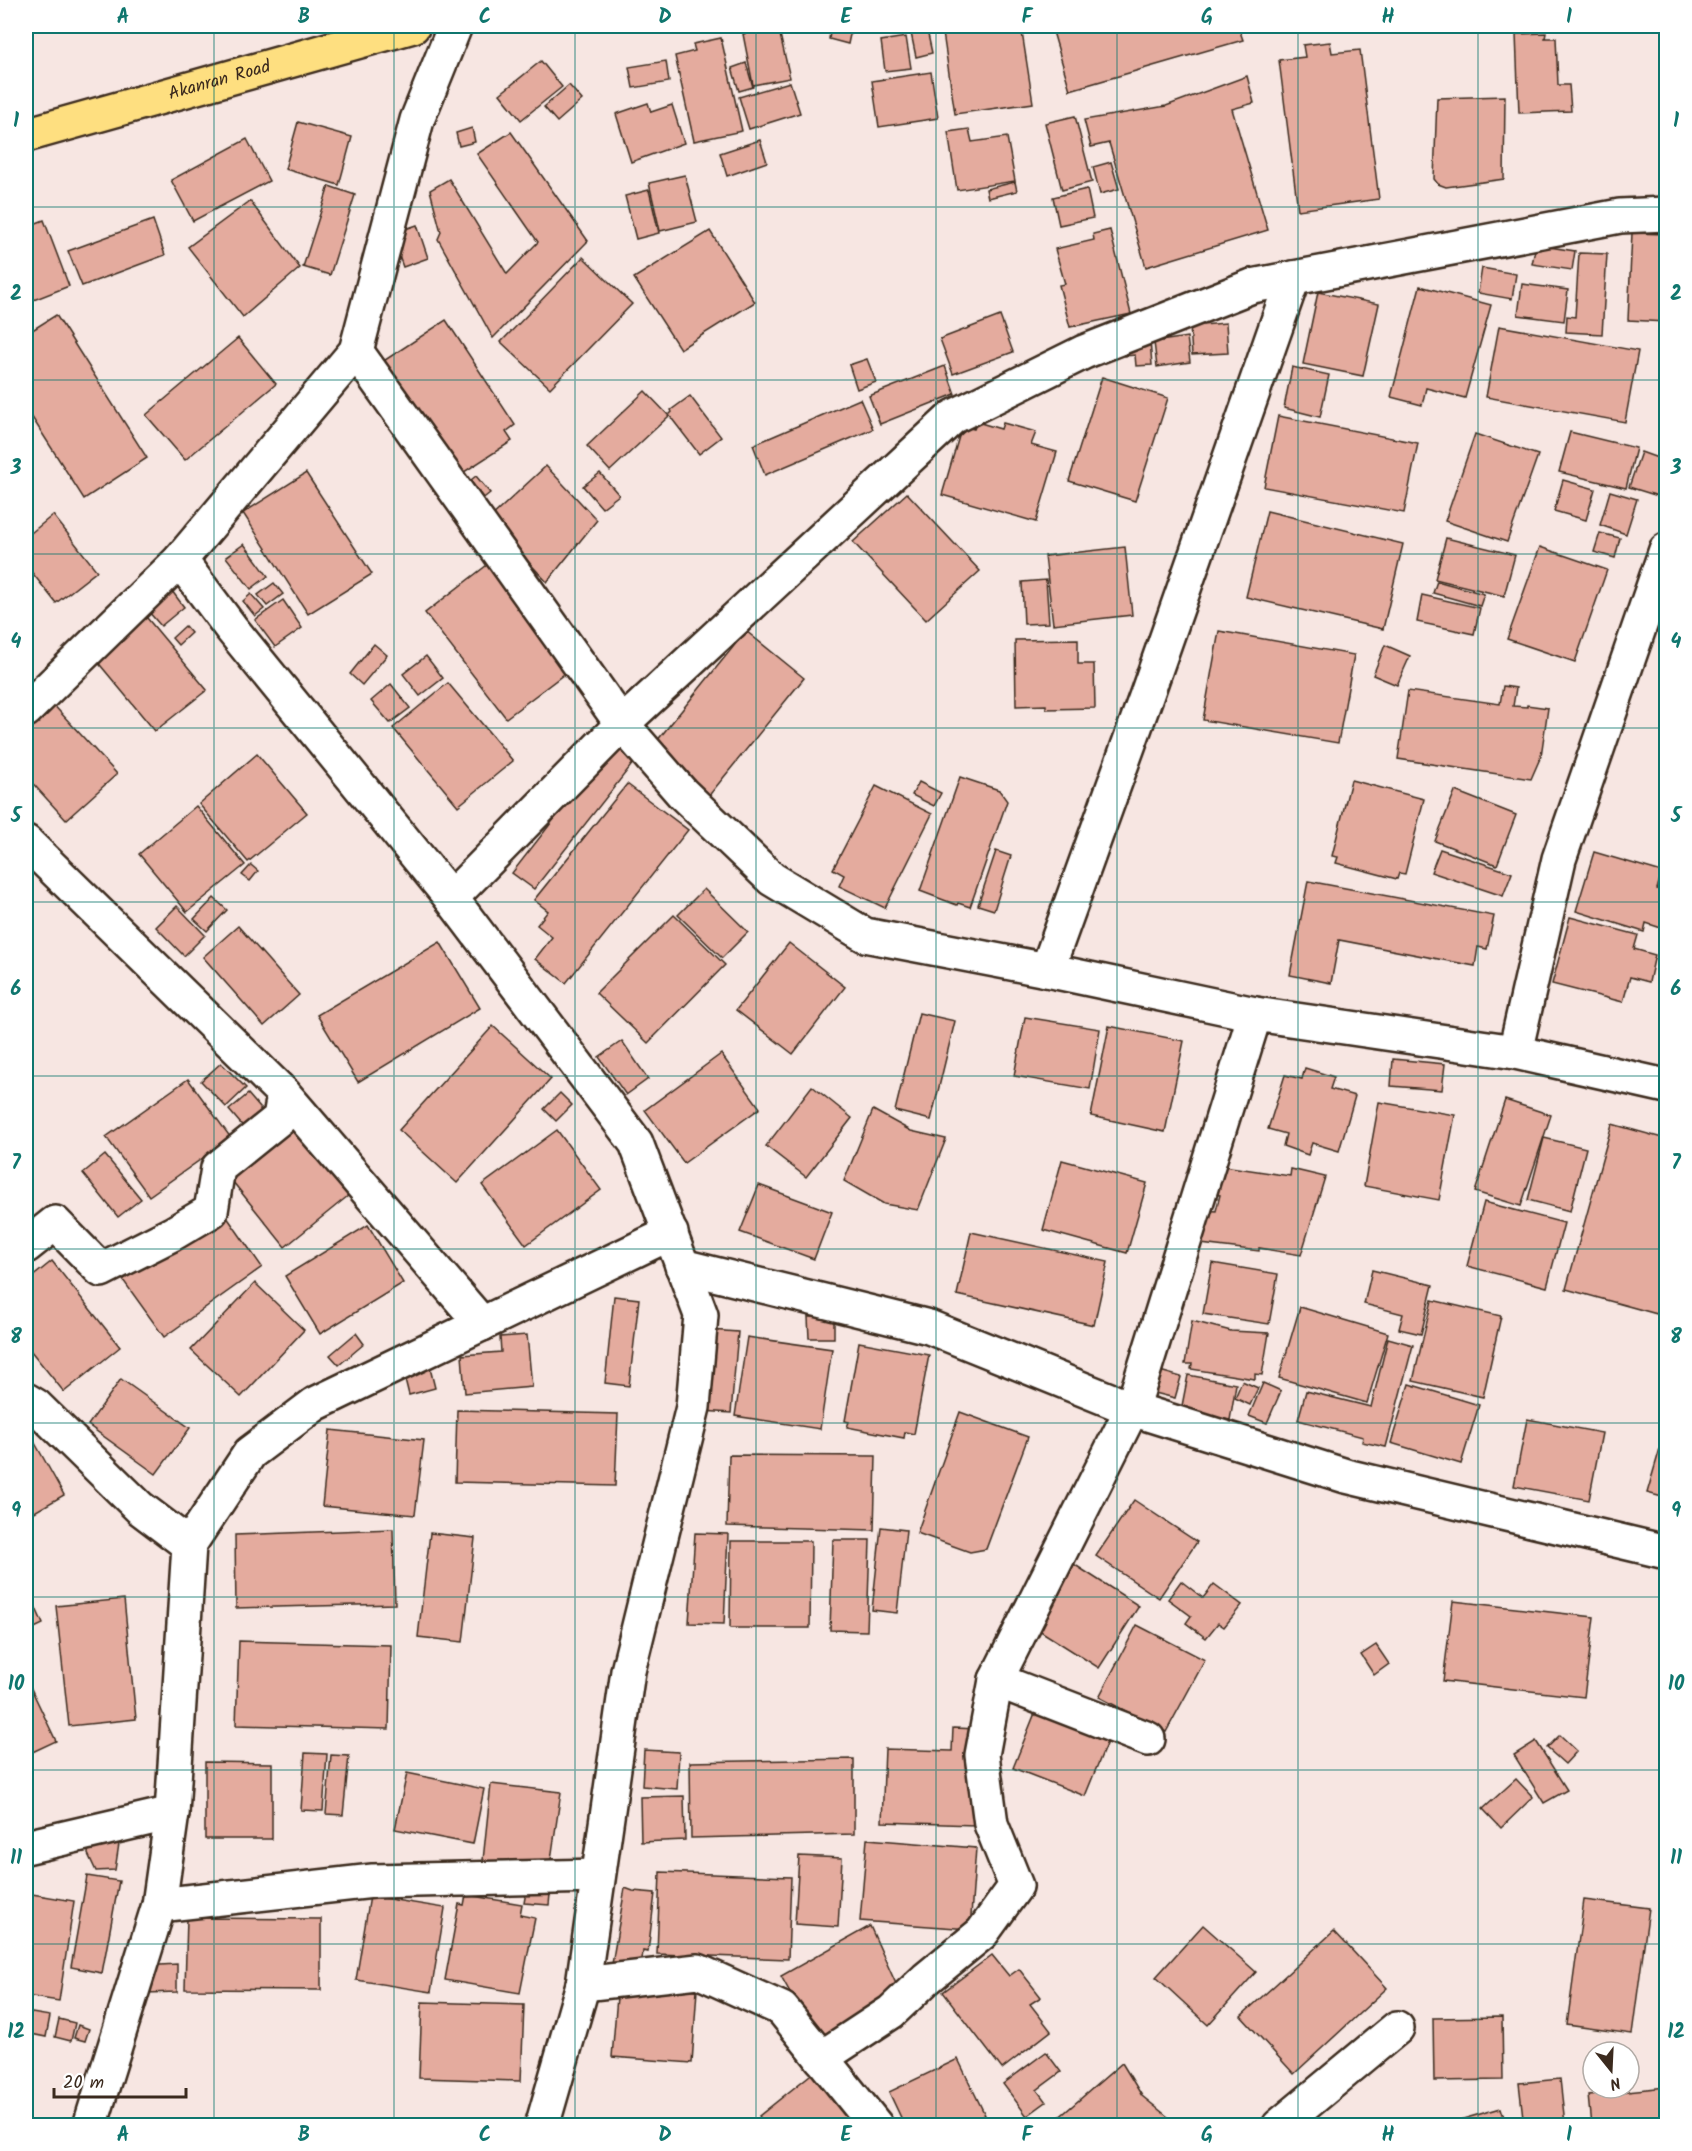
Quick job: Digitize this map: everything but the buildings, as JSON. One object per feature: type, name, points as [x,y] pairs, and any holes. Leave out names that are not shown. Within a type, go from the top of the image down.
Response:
[{"type":"main road","name":"Akanran Road","points":[[26,135],[413,26]]},
{"type":"street","points":[[26,710],[180,560],[356,351],[417,120],[455,26]]},
{"type":"street","points":[[452,898],[622,724],[953,417],[1084,352],[1252,286],[1620,216],[1666,214]]},
{"type":"street","points":[[1047,970],[1293,278]]},
{"type":"street","points":[[356,351],[622,724],[682,793],[772,879],[865,934],[1255,1014],[1515,1052],[1666,1086]]},
{"type":"street","points":[[1515,1052],[1559,859],[1656,617],[1666,550]]},
{"type":"street","points":[[180,560],[231,628],[452,898],[636,1143],[701,1315],[693,1407],[628,1671],[583,1984],[542,2126]]},
{"type":"street","points":[[26,842],[284,1094],[482,1324]]},
{"type":"street","points":[[821,2058],[891,2012],[926,1979],[982,1933],[1016,1886],[991,1824],[982,1755],[996,1680],[1132,1409],[1255,1014]]},
{"type":"street","points":[[26,1246],[56,1223],[101,1270],[172,1234],[211,1210],[218,1168],[280,1118],[284,1094]]},
{"type":"street","points":[[90,2126],[159,1905],[172,1813],[189,1545],[250,1454],[315,1404],[671,1233]]},
{"type":"street","points":[[682,1266],[929,1327],[1132,1409],[1346,1476],[1666,1552]]},
{"type":"street","points":[[26,1400],[36,1406],[140,1508],[189,1545]]},
{"type":"street","points":[[996,1680],[1148,1739]]},
{"type":"street","points":[[26,1847],[172,1813]]},
{"type":"street","points":[[159,1905],[373,1881],[597,1876]]},
{"type":"street","points":[[583,1984],[698,1971],[782,2009],[876,2126]]},
{"type":"street","points":[[1279,2126],[1397,2028]]}]
